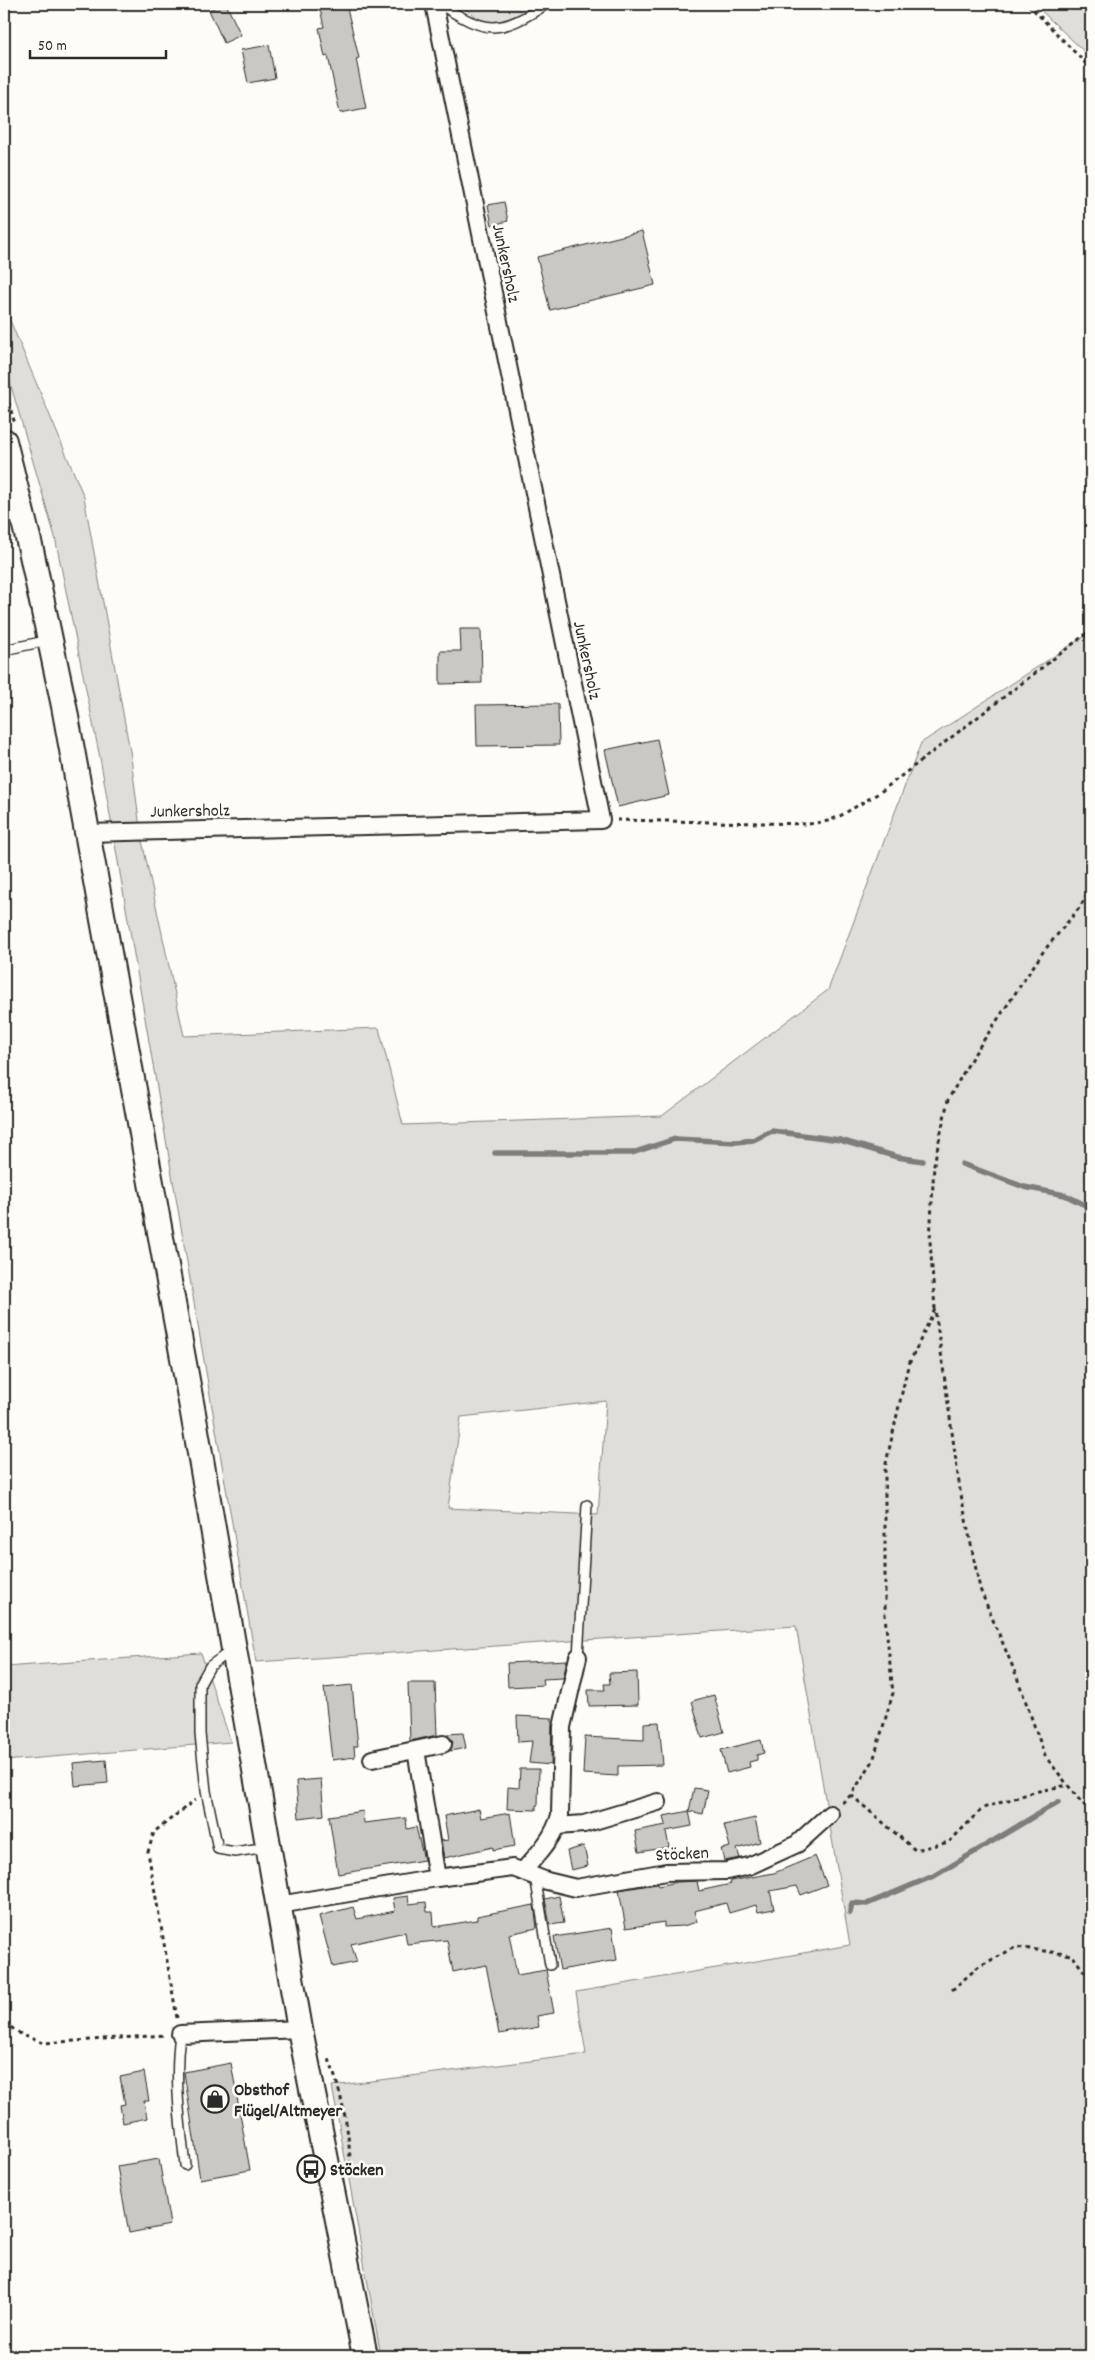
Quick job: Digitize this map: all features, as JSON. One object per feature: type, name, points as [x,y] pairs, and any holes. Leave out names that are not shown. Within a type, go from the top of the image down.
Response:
[{"type":"main road","points":[[4,441],[50,640],[234,1648],[300,2029],[365,2356]]},
{"type":"street","name":"Junkersholz","points":[[86,833],[601,820],[434,4]]},
{"type":"street","points":[[529,1873],[557,1826],[560,1815],[562,1727],[578,1657]]},
{"type":"street","points":[[372,1759],[444,1744]]},
{"type":"street","points":[[416,1750],[437,1878]]},
{"type":"street","points":[[557,1826],[584,1824],[658,1802]]},
{"type":"street","name":"Stöcken","points":[[278,1905],[437,1878],[513,1868],[576,1888],[666,1872],[726,1871],[749,1866],[796,1844],[830,1814]]},
{"type":"street","points":[[180,2034],[300,2029]]},
{"type":"lane","points":[[439,4],[482,27],[494,28],[508,26],[547,4]]},
{"type":"lane","points":[[4,650],[50,640]]},
{"type":"lane","points":[[578,1657],[587,1505]]},
{"type":"lane","points":[[234,1648],[210,1666],[200,1684],[200,1734],[206,1791],[218,1849],[235,1852],[268,1847]]},
{"type":"lane","points":[[529,1873],[550,1965]]},
{"type":"lane","points":[[180,2034],[176,2062],[176,2094],[185,2166]]},
{"type":"path","points":[[1028,4],[1091,70]]},
{"type":"path","points":[[601,820],[810,824],[828,821],[879,794],[1091,630]]},
{"type":"path","points":[[1091,887],[1080,907],[1043,952],[971,1059],[948,1100],[934,1164],[930,1241],[935,1308],[960,1490],[980,1589],[1017,1677],[1045,1756],[1091,1811]]},
{"type":"path","points":[[830,1814],[850,1795],[873,1761],[893,1693],[885,1616],[885,1468],[908,1366],[935,1308]]},
{"type":"path","points":[[850,1795],[915,1850],[948,1842],[982,1808],[1034,1792],[1068,1785]]},
{"type":"path","points":[[4,2023],[24,2036],[44,2043],[180,2034],[148,1852],[154,1832],[206,1791]]},
{"type":"path","points":[[952,1990],[978,1967],[1016,1947],[1072,1955],[1091,1981]]},
{"type":"shaded area","points":[[458,4],[539,4],[508,21],[484,22]]},
{"type":"shaded area","points":[[1034,4],[1091,4],[1091,58]]},
{"type":"shaded area","points":[[4,306],[84,497],[131,757],[141,836],[184,1036],[379,1028],[403,1125],[662,1116],[828,990],[921,743],[1091,632],[1091,2356],[381,2356],[332,2086],[586,2054],[576,1992],[850,1945],[796,1626],[256,1662],[101,763],[55,537],[4,362]],"holes":[[[606,1401],[598,1515],[448,1508],[461,1417]]]},
{"type":"shaded area","points":[[201,1653],[231,1742],[4,1761],[4,1667]]},
{"type":"building","points":[[226,4],[241,35],[224,43],[209,10]]},
{"type":"building","points":[[319,4],[346,4],[359,58],[356,59],[366,108],[340,113],[328,56],[325,57],[319,28],[324,27]]},
{"type":"building","points":[[269,45],[275,78],[248,83],[241,50]]},
{"type":"building","points":[[504,202],[508,221],[492,225],[488,205]]},
{"type":"building","points":[[642,231],[655,285],[550,310],[537,257]]},
{"type":"building","points":[[460,629],[481,629],[482,683],[440,684],[440,651],[461,651]]},
{"type":"building","points":[[558,704],[559,745],[477,746],[476,705]]},
{"type":"building","points":[[657,739],[669,795],[618,807],[605,750]]},
{"type":"building","points":[[567,1660],[563,1678],[543,1679],[544,1685],[508,1687],[507,1663]]},
{"type":"building","points":[[637,1672],[638,1705],[589,1706],[588,1690],[605,1690],[604,1684],[610,1684],[609,1673]]},
{"type":"building","points":[[408,1683],[435,1683],[437,1735],[410,1741]]},
{"type":"building","points":[[352,1685],[358,1746],[354,1746],[355,1757],[332,1760],[324,1688]]},
{"type":"building","points":[[714,1695],[724,1732],[702,1738],[692,1701]]},
{"type":"building","points":[[517,1716],[552,1718],[551,1765],[529,1763],[532,1741],[518,1742]]},
{"type":"building","points":[[659,1722],[663,1765],[618,1766],[618,1776],[583,1774],[585,1737],[644,1740],[644,1723]]},
{"type":"building","points":[[463,1733],[466,1748],[450,1751],[453,1742],[447,1734]]},
{"type":"building","points":[[761,1740],[764,1753],[757,1755],[757,1760],[749,1762],[750,1767],[727,1773],[721,1750]]},
{"type":"building","points":[[106,1760],[108,1783],[75,1786],[73,1763]]},
{"type":"building","points":[[520,1769],[539,1769],[538,1805],[536,1805],[536,1810],[507,1809],[508,1787],[519,1788]]},
{"type":"building","points":[[321,1779],[324,1815],[299,1818],[296,1781]]},
{"type":"building","points":[[694,1788],[708,1790],[703,1814],[689,1811]]},
{"type":"building","points":[[479,1809],[481,1818],[510,1813],[515,1846],[493,1850],[493,1847],[444,1858],[441,1841],[448,1840],[444,1816]]},
{"type":"building","points":[[363,1811],[364,1823],[406,1818],[407,1829],[416,1827],[424,1860],[338,1874],[329,1816]]},
{"type":"building","points":[[689,1811],[692,1826],[666,1831],[669,1847],[639,1852],[635,1831],[666,1825],[664,1816]]},
{"type":"building","points":[[755,1818],[760,1842],[737,1849],[740,1858],[724,1861],[721,1849],[730,1847],[724,1825]]},
{"type":"building","points":[[584,1846],[588,1866],[571,1870],[567,1851]]},
{"type":"building","points":[[815,1856],[827,1885],[801,1895],[797,1886],[770,1891],[774,1909],[758,1912],[756,1905],[729,1913],[726,1903],[694,1911],[697,1922],[683,1926],[664,1927],[664,1922],[626,1928],[619,1890],[657,1884],[658,1886],[677,1882],[697,1881],[699,1891],[731,1884],[730,1881],[774,1873]]},
{"type":"building","points":[[408,1896],[409,1904],[426,1902],[427,1912],[433,1912],[434,1927],[477,1920],[477,1916],[534,1905],[537,1928],[509,1934],[517,1975],[546,1970],[554,2013],[537,2016],[539,2027],[499,2034],[486,1965],[453,1972],[447,1940],[407,1944],[405,1932],[351,1944],[357,1962],[333,1967],[319,1916],[353,1907],[357,1919],[395,1911],[393,1898]]},
{"type":"building","points":[[559,1896],[564,1923],[550,1925],[545,1899]]},
{"type":"building","points":[[612,1928],[617,1960],[560,1970],[554,1937]]},
{"type":"building","points":[[231,2063],[250,2170],[200,2179],[184,2072]]},
{"type":"building","points":[[144,2072],[149,2101],[144,2101],[147,2118],[123,2123],[120,2105],[125,2104],[120,2077]]},
{"type":"building","points":[[159,2159],[170,2225],[129,2233],[117,2166]]},
{"type":"waterway","points":[[495,1153],[632,1153],[675,1139],[737,1142],[753,1140],[772,1131],[840,1140],[897,1157],[923,1161]]},
{"type":"waterway","points":[[962,1164],[1024,1187],[1065,1195],[1091,1208]]},
{"type":"waterway","points":[[850,1913],[852,1903],[867,1904],[936,1875],[1058,1802]]},
{"type":"place","name":"Obsthof Flügel/Altmeyer","points":[[215,2099]]},
{"type":"place","name":"Stöcken","points":[[311,2169]]}]
